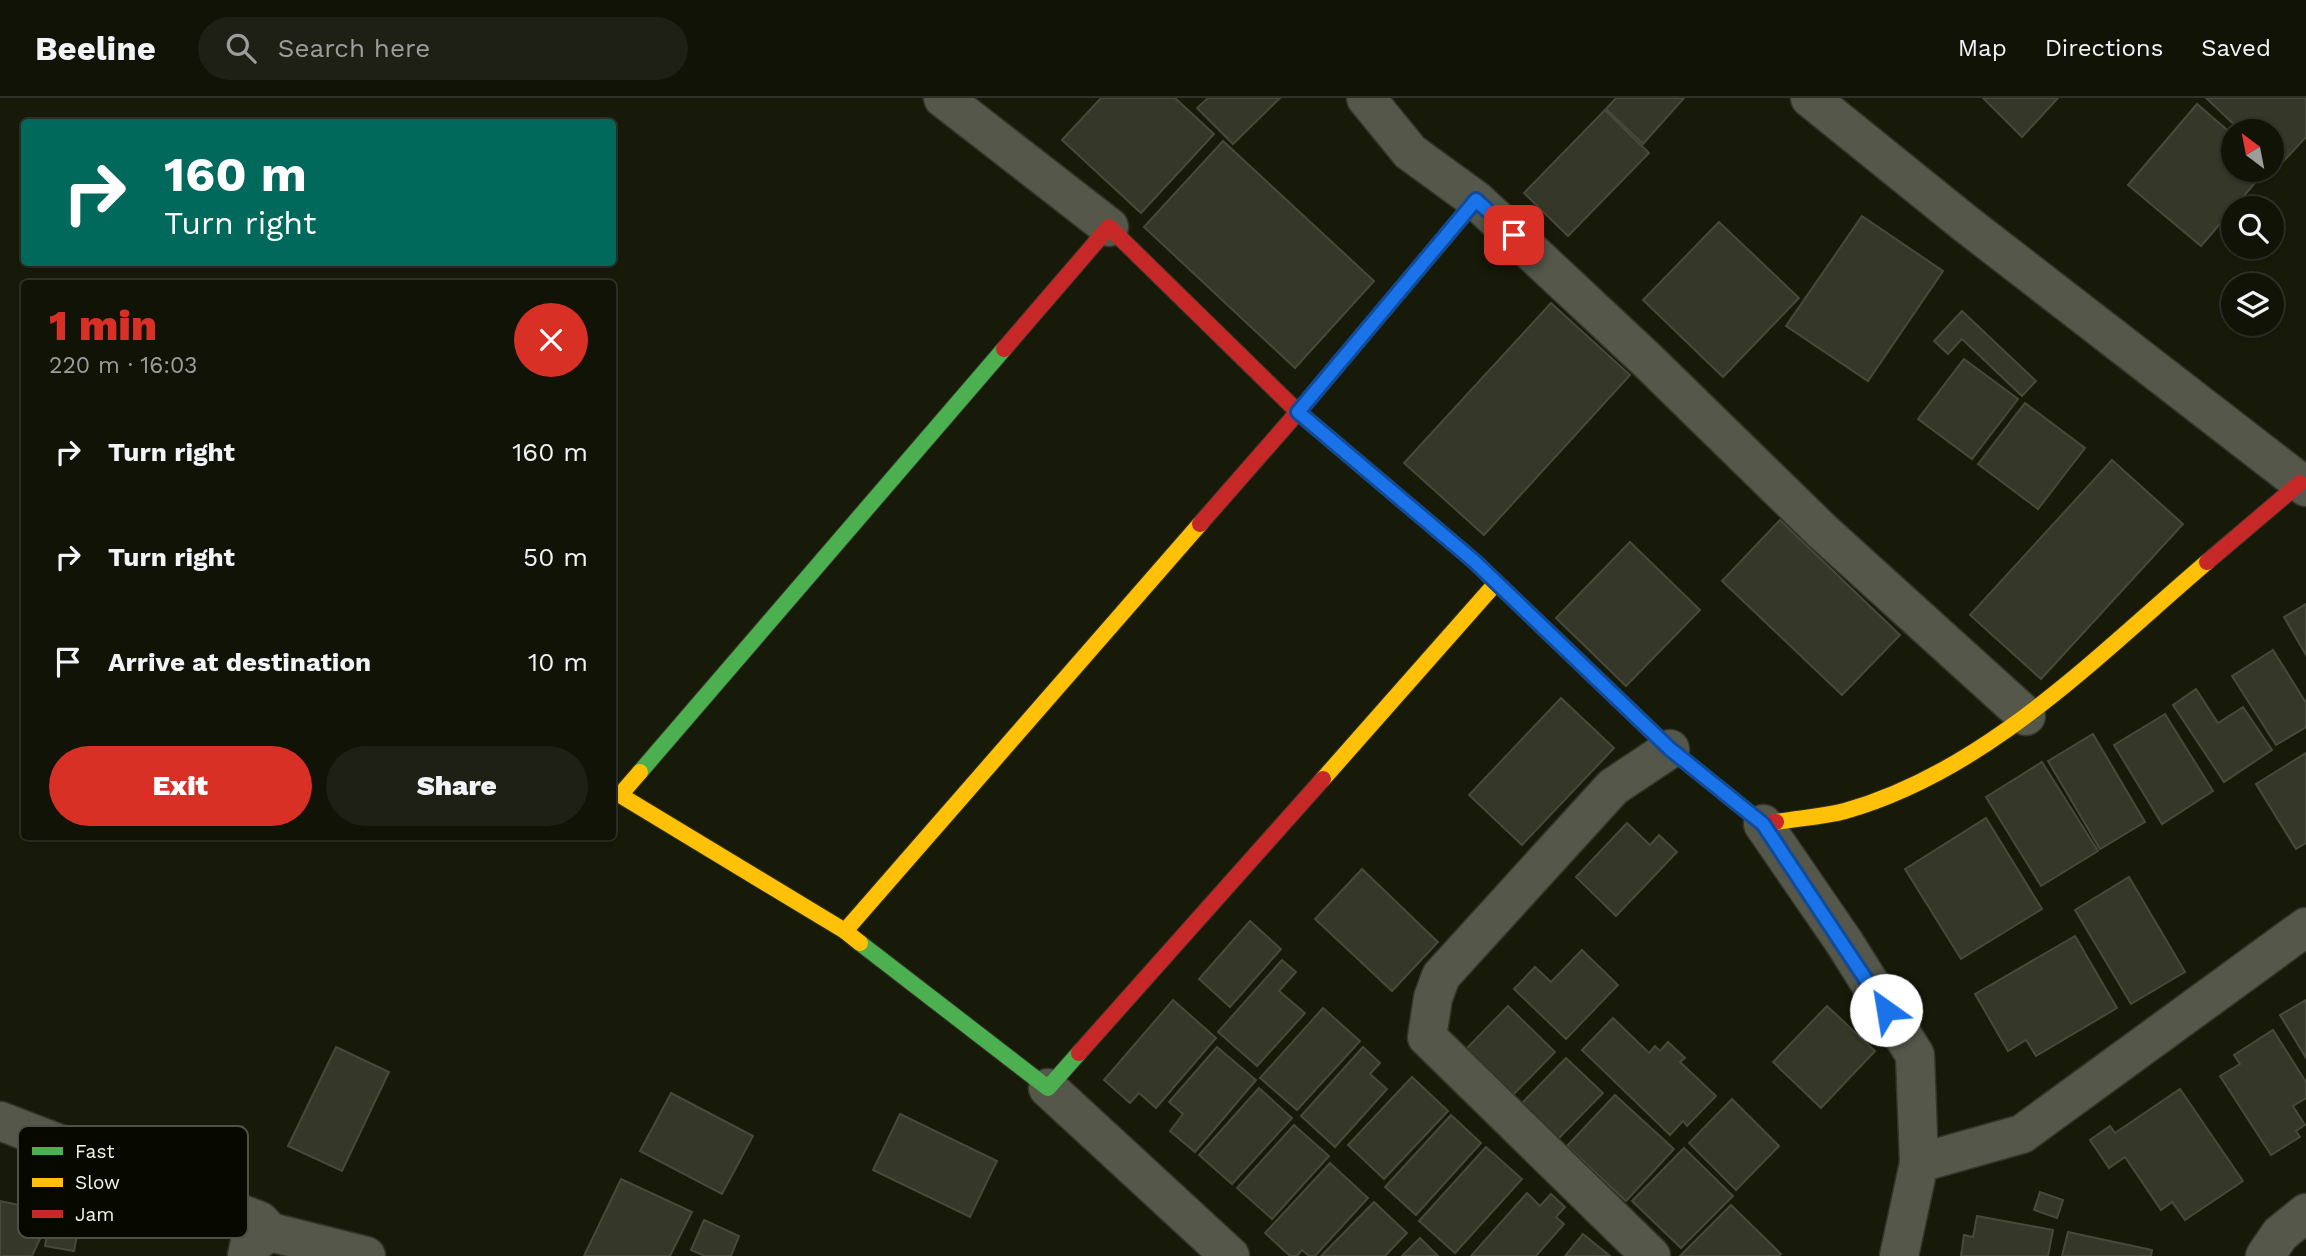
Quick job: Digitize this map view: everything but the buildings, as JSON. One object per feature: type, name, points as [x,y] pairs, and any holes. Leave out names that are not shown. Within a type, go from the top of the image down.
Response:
[{"type":"street","points":[[943,98],[1109,227],[1298,412],[1496,583],[1670,749],[1763,824],[1844,942],[1914,1055],[1919,1163],[1899,1256]]},
{"type":"street","points":[[1366,98],[1410,152],[1476,200],[1647,360],[1822,531],[2026,716]]},
{"type":"street","points":[[1763,824],[1844,811],[1901,790],[1946,767],[2026,716],[2303,485],[1966,225],[1810,98]]},
{"type":"street","points":[[845,931],[1298,412],[1476,200]]},
{"type":"street","points":[[1109,227],[620,795],[845,931],[1048,1088],[1230,1256]]},
{"type":"street","points":[[1048,1088],[1496,583]]},
{"type":"street","points":[[1651,1256],[1427,1037],[1433,998],[1441,976],[1613,787],[1670,749]]},
{"type":"street","points":[[1919,1163],[2022,1134],[2306,927]]},
{"type":"street","points":[[0,1121],[18,1128]]},
{"type":"street","points":[[2265,1256],[2280,1234],[2306,1213]]},
{"type":"street","points":[[248,1216],[260,1221],[259,1244],[366,1256]]},
{"type":"traffic: fast","points":[[1388,488],[1298,412],[1476,200]]},
{"type":"traffic: fast","points":[[640,772],[1004,349]]},
{"type":"traffic: fast","points":[[860,943],[1048,1088],[1079,1053]]},
{"type":"traffic: slow","points":[[860,943],[845,931],[1200,524]]},
{"type":"traffic: slow","points":[[1776,822],[1845,811],[1897,793],[1946,768],[1993,739],[2038,706],[2207,562]]},
{"type":"traffic: slow","points":[[1323,779],[1496,583]]},
{"type":"traffic: slow","points":[[640,772],[620,795],[845,931]]},
{"type":"traffic: jam","points":[[1004,349],[1109,227],[1298,412],[1200,524]]},
{"type":"traffic: jam","points":[[2207,562],[2300,483]]},
{"type":"traffic: jam","points":[[1388,488],[1474,561],[1670,749],[1763,824],[1776,822]]},
{"type":"traffic: jam","points":[[1079,1053],[1323,779]]},
{"type":"route","points":[[1514,235],[1476,200],[1298,412],[1474,561],[1670,749],[1763,824],[1844,942],[1886,1010]]}]
